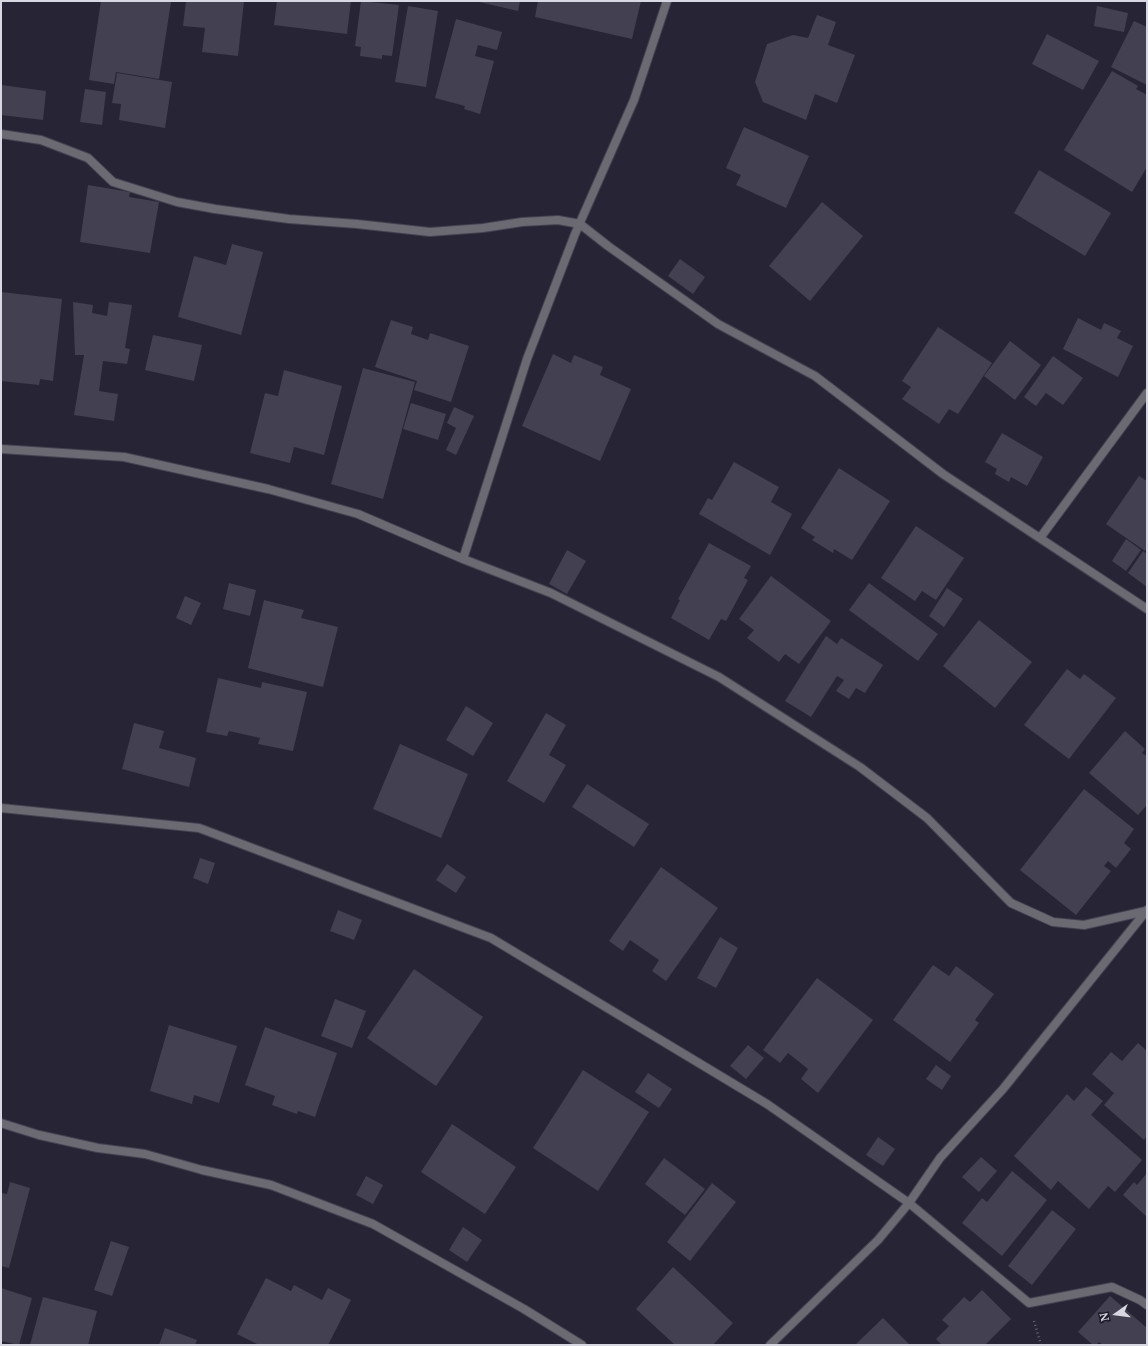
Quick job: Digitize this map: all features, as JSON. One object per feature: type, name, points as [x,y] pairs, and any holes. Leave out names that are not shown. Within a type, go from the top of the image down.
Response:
[{"type":"street","points":[[463,559],[527,359],[580,224],[634,100],[666,1]]},
{"type":"street","points":[[1,134],[41,140],[88,158],[113,182],[177,202],[214,210],[289,219],[357,224],[430,232],[483,228],[522,222],[558,220],[580,224],[608,246],[718,324],[815,376],[943,474],[1147,609]]},
{"type":"street","points":[[1040,538],[1147,393]]},
{"type":"street","points":[[1,449],[124,457],[268,489],[358,514],[463,559],[551,593],[719,677],[860,767],[927,818],[1012,903],[1053,922],[1084,925],[1147,910]]},
{"type":"street","points":[[1,808],[199,828],[491,938],[767,1104],[908,1203],[1029,1303],[1112,1287],[1140,1300],[1147,1305]]},
{"type":"street","points":[[770,1345],[878,1240],[908,1203],[940,1158],[1003,1089],[1147,910]]},
{"type":"street","points":[[1,1122],[39,1135],[98,1148],[145,1154],[202,1170],[271,1185],[366,1221],[524,1309],[582,1345]]},
{"type":"path","points":[[1029,1303],[1041,1345]]},
{"type":"building","points":[[101,1],[171,2],[159,79],[116,72],[114,84],[89,80]]},
{"type":"building","points":[[186,1],[244,1],[238,56],[202,52],[205,28],[183,26]]},
{"type":"building","points":[[277,1],[351,1],[347,34],[274,25]]},
{"type":"building","points":[[361,1],[399,5],[392,56],[382,55],[382,59],[360,56],[361,47],[355,46]]},
{"type":"building","points":[[475,1],[520,1],[518,11]]},
{"type":"building","points":[[538,1],[641,1],[632,39],[535,17]]},
{"type":"building","points":[[408,6],[438,11],[426,87],[395,82]]},
{"type":"building","points":[[1097,6],[1128,13],[1124,32],[1094,26]]},
{"type":"building","points":[[817,15],[836,22],[828,45],[855,55],[837,103],[815,94],[806,120],[763,102],[755,82],[767,44],[793,35],[808,38]]},
{"type":"building","points":[[456,19],[502,32],[497,50],[478,45],[475,56],[494,61],[480,114],[464,109],[465,106],[435,98]]},
{"type":"building","points":[[1134,21],[1147,27],[1147,85],[1111,67]]},
{"type":"building","points":[[1047,34],[1099,61],[1083,90],[1032,64]]},
{"type":"building","points":[[1112,71],[1138,86],[1136,89],[1147,95],[1147,167],[1132,192],[1064,150]]},
{"type":"building","points":[[117,73],[172,82],[165,128],[119,120],[121,104],[112,103]]},
{"type":"building","points":[[1,85],[46,91],[43,120],[1,115]]},
{"type":"building","points":[[85,89],[106,92],[102,125],[80,122]]},
{"type":"building","points":[[744,127],[809,156],[786,208],[736,185],[741,175],[726,168]]},
{"type":"building","points":[[1039,170],[1111,213],[1085,256],[1014,213]]},
{"type":"building","points":[[88,185],[130,192],[129,197],[159,202],[150,253],[80,242]]},
{"type":"building","points":[[822,202],[863,236],[810,301],[769,266]]},
{"type":"building","points":[[232,244],[263,252],[241,335],[178,317],[194,256],[226,265]]},
{"type":"building","points":[[680,259],[705,277],[693,294],[668,276]]},
{"type":"building","points":[[1,292],[62,299],[53,381],[40,379],[39,385],[1,381]]},
{"type":"building","points":[[73,302],[93,305],[92,313],[107,316],[109,302],[132,305],[125,348],[130,349],[127,364],[103,361],[99,391],[118,394],[114,421],[74,415],[84,355],[75,355]]},
{"type":"building","points":[[1078,318],[1101,330],[1104,323],[1121,331],[1117,338],[1133,346],[1118,377],[1063,349]]},
{"type":"building","points":[[391,320],[413,327],[411,334],[428,340],[430,333],[469,346],[451,402],[414,390],[417,381],[375,367]]},
{"type":"building","points":[[938,327],[992,363],[958,414],[949,409],[939,424],[902,399],[911,387],[902,381]]},
{"type":"building","points":[[153,335],[202,345],[194,381],[145,370]]},
{"type":"building","points":[[1010,341],[1041,365],[1015,400],[984,376]]},
{"type":"building","points":[[553,354],[571,363],[574,355],[603,367],[600,375],[631,389],[600,461],[522,426]]},
{"type":"building","points":[[1053,356],[1083,378],[1063,405],[1046,393],[1036,406],[1024,397]]},
{"type":"building","points":[[363,368],[415,382],[383,499],[331,484]]},
{"type":"building","points":[[284,370],[342,386],[324,455],[294,447],[290,463],[250,453],[265,393],[278,396]]},
{"type":"building","points":[[411,403],[446,414],[438,440],[403,429]]},
{"type":"building","points":[[454,407],[474,416],[456,455],[446,450],[456,428],[447,423]]},
{"type":"building","points":[[1002,433],[1043,457],[1027,486],[1011,477],[1009,482],[995,474],[997,469],[985,462]]},
{"type":"building","points":[[734,462],[779,487],[771,502],[792,514],[770,555],[699,514],[708,498],[712,500]]},
{"type":"building","points":[[839,468],[890,501],[852,560],[834,549],[833,553],[812,540],[815,537],[801,528]]},
{"type":"building","points":[[1139,476],[1147,481],[1147,548],[1145,551],[1106,524]]},
{"type":"building","points":[[916,526],[964,558],[936,600],[922,591],[915,601],[881,578]]},
{"type":"building","points":[[1126,539],[1141,550],[1126,571],[1112,561]]},
{"type":"building","points":[[709,543],[751,566],[744,578],[748,580],[726,621],[721,619],[709,640],[671,618],[680,600],[678,599]]},
{"type":"building","points":[[567,550],[586,561],[567,594],[549,584]]},
{"type":"building","points":[[1143,551],[1147,554],[1147,587],[1128,573]]},
{"type":"building","points":[[771,576],[831,621],[799,664],[785,654],[779,662],[747,638],[754,630],[739,619]]},
{"type":"building","points":[[229,583],[256,590],[250,616],[223,609]]},
{"type":"building","points":[[869,583],[938,634],[918,661],[849,610]]},
{"type":"building","points":[[947,588],[963,599],[944,627],[929,616]]},
{"type":"building","points":[[185,596],[201,603],[191,625],[176,618]]},
{"type":"building","points":[[264,600],[304,610],[301,618],[338,627],[323,687],[248,668]]},
{"type":"building","points":[[979,620],[1032,662],[995,708],[943,666]]},
{"type":"building","points":[[826,636],[837,644],[841,638],[883,665],[865,693],[856,688],[849,699],[836,691],[844,680],[837,676],[811,717],[785,701]]},
{"type":"building","points":[[1067,669],[1080,679],[1084,674],[1116,698],[1069,759],[1024,725]]},
{"type":"building","points":[[218,678],[261,688],[262,682],[307,692],[293,751],[258,744],[260,738],[229,731],[227,736],[206,732]]},
{"type":"building","points":[[466,706],[493,723],[473,756],[446,740]]},
{"type":"building","points":[[546,713],[566,725],[549,755],[566,765],[544,803],[507,781]]},
{"type":"building","points":[[134,723],[164,731],[159,748],[196,758],[189,787],[122,769]]},
{"type":"building","points":[[1125,731],[1145,749],[1142,753],[1147,756],[1147,805],[1138,815],[1089,773]]},
{"type":"building","points":[[400,744],[468,774],[441,838],[373,809]]},
{"type":"building","points":[[587,784],[649,824],[634,847],[572,807]]},
{"type":"building","points":[[1084,789],[1134,829],[1124,843],[1131,849],[1116,868],[1108,861],[1104,866],[1111,871],[1076,915],[1020,870]]},
{"type":"building","points":[[200,858],[215,863],[208,884],[193,878]]},
{"type":"building","points":[[447,864],[466,877],[456,893],[436,880]]},
{"type":"building","points":[[661,867],[718,908],[666,981],[652,971],[659,960],[630,940],[623,951],[609,941]]},
{"type":"building","points":[[338,910],[362,920],[354,940],[330,931]]},
{"type":"building","points":[[720,937],[738,948],[716,988],[697,978]]},
{"type":"building","points":[[933,965],[949,976],[956,966],[994,994],[975,1020],[979,1023],[950,1062],[893,1020]]},
{"type":"building","points":[[414,969],[483,1017],[436,1086],[367,1038]]},
{"type":"building","points":[[817,978],[873,1020],[818,1093],[801,1079],[808,1069],[788,1053],[780,1063],[763,1050]]},
{"type":"building","points":[[335,999],[366,1011],[352,1048],[321,1036]]},
{"type":"building","points":[[169,1025],[237,1046],[219,1103],[194,1095],[192,1104],[150,1091]]},
{"type":"building","points":[[265,1027],[337,1053],[315,1117],[298,1111],[297,1114],[272,1105],[275,1096],[245,1085]]},
{"type":"building","points":[[1138,1043],[1147,1051],[1147,1136],[1144,1140],[1104,1105],[1114,1093],[1092,1074],[1111,1052],[1122,1061]]},
{"type":"building","points":[[748,1045],[764,1058],[746,1079],[730,1066]]},
{"type":"building","points":[[936,1065],[951,1076],[942,1090],[926,1079]]},
{"type":"building","points":[[583,1070],[649,1112],[598,1191],[533,1148]]},
{"type":"building","points":[[648,1073],[672,1089],[659,1108],[635,1092]]},
{"type":"building","points":[[1086,1087],[1103,1101],[1091,1115],[1142,1160],[1115,1192],[1108,1186],[1089,1209],[1058,1181],[1051,1190],[1014,1156],[1067,1094],[1074,1101]]},
{"type":"building","points":[[452,1124],[516,1167],[485,1214],[421,1172]]},
{"type":"building","points":[[878,1137],[895,1149],[883,1166],[866,1155]]},
{"type":"building","points":[[981,1157],[997,1171],[979,1192],[962,1177]]},
{"type":"building","points":[[664,1158],[705,1189],[685,1215],[645,1184]]},
{"type":"building","points":[[1012,1171],[1047,1200],[1002,1256],[962,1223],[982,1198],[987,1202]]},
{"type":"building","points":[[1147,1173],[1147,1217],[1123,1195],[1134,1182],[1137,1185]]},
{"type":"building","points":[[366,1176],[383,1185],[373,1204],[356,1195]]},
{"type":"building","points":[[10,1182],[30,1188],[9,1268],[1,1266],[1,1193],[7,1194]]},
{"type":"building","points":[[712,1183],[736,1202],[690,1261],[667,1242]]},
{"type":"building","points":[[1052,1210],[1076,1229],[1032,1285],[1008,1266]]},
{"type":"building","points":[[463,1227],[482,1240],[467,1262],[449,1250]]},
{"type":"building","points":[[111,1241],[129,1247],[112,1296],[94,1290]]},
{"type":"building","points":[[673,1267],[733,1323],[713,1345],[675,1345],[636,1309]]},
{"type":"building","points":[[266,1278],[291,1291],[294,1285],[322,1300],[328,1288],[351,1300],[328,1345],[259,1345],[237,1334]]},
{"type":"building","points":[[1,1288],[32,1298],[19,1345],[1,1341]]},
{"type":"building","points":[[982,1290],[1011,1319],[985,1345],[942,1345],[936,1339],[949,1326],[942,1320],[964,1297],[970,1302]]},
{"type":"building","points":[[1110,1296],[1147,1328],[1147,1342],[1144,1345],[1103,1345],[1099,1342],[1096,1345],[1093,1345],[1078,1332]]},
{"type":"building","points":[[43,1297],[97,1311],[88,1345],[30,1345]]},
{"type":"building","points":[[883,1318],[910,1345],[855,1345]]},
{"type":"building","points":[[165,1328],[197,1340],[195,1345],[159,1345]]}]
